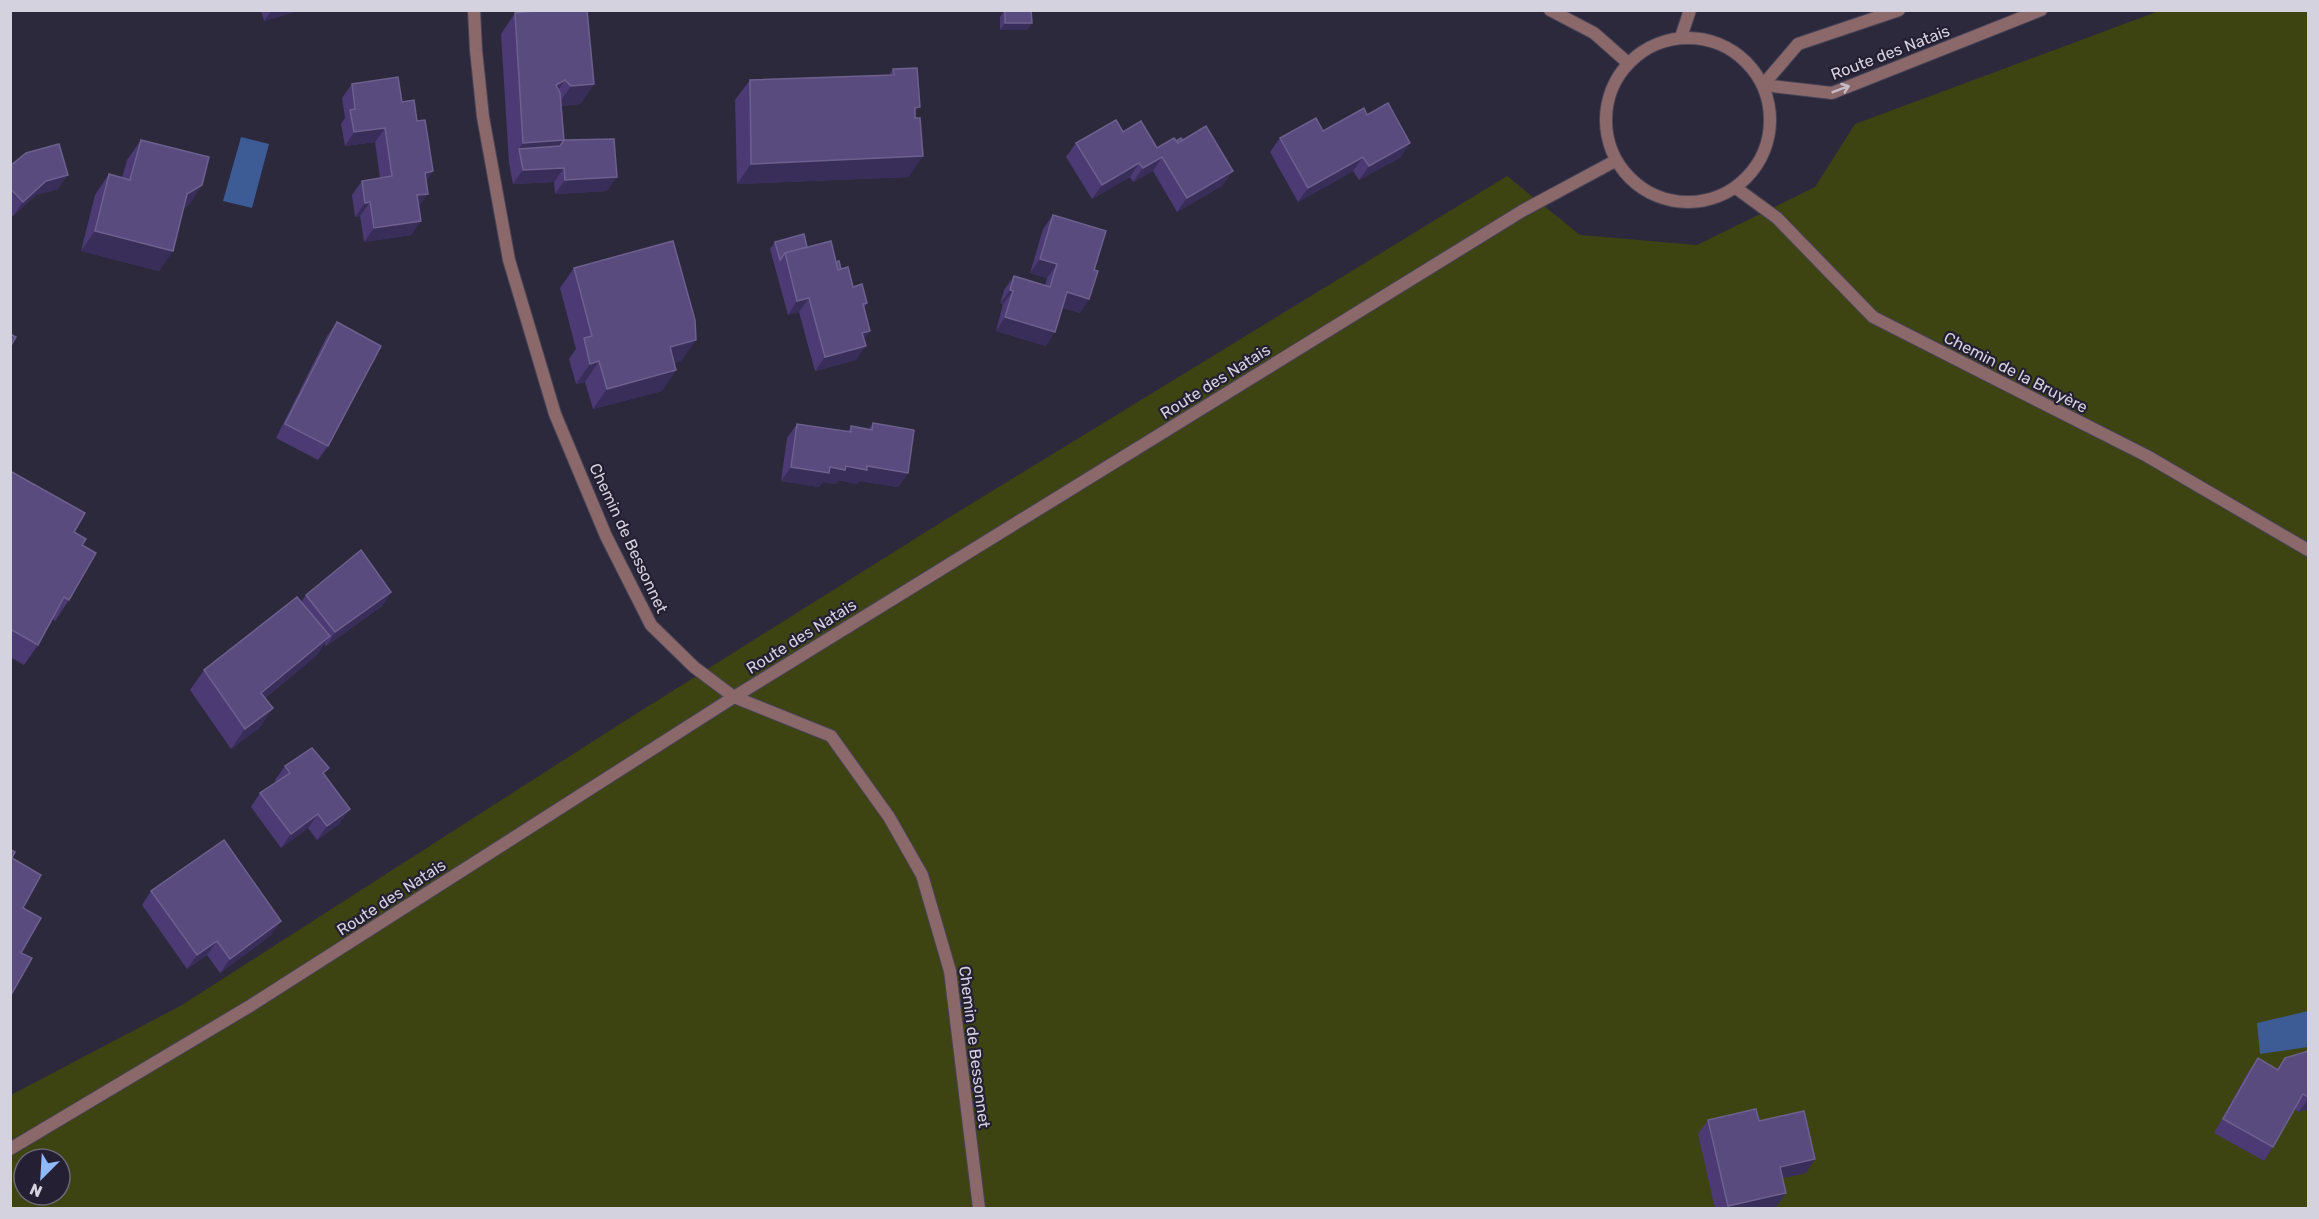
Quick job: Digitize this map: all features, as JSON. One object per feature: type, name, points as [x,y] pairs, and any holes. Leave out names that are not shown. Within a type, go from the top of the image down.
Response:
[{"type":"street","name":"Chemin de Bessonnet","points":[[474,10],[483,117],[509,260],[555,414],[606,536],[651,625],[694,667],[734,697],[831,736],[889,818],[922,875],[950,971],[979,1209]]},
{"type":"street","points":[[1550,10],[1594,33],[1628,63]]},
{"type":"street","points":[[1681,37],[1690,10]]},
{"type":"street","points":[[1763,85],[1798,44],[1899,10]]},
{"type":"street","name":"Route des Natais","points":[[1763,85],[1832,93],[2041,10]]},
{"type":"street","points":[[1681,37],[1714,42],[1743,58],[1763,85],[1771,112],[1768,141],[1756,167],[1736,188],[1711,200],[1684,203],[1657,197],[1633,182],[1615,161],[1606,136],[1605,110],[1613,84],[1628,63],[1643,50],[1661,41],[1681,37]]},
{"type":"street","name":"Route des Natais","points":[[10,1149],[250,1006],[734,697],[1511,217],[1615,161]]},
{"type":"street","name":"Chemin de la Bruyère","points":[[1736,188],[1777,218],[1873,317],[2147,456],[2308,550]]},
{"type":"green space","points":[[2159,11],[2308,11],[2308,1208],[11,1208],[11,1095],[182,1005],[620,724],[948,518],[1507,176],[1580,235],[1697,245],[1815,187],[1855,124]]},
{"type":"water","points":[[241,137],[269,144],[252,208],[223,201]]},
{"type":"water","points":[[2308,1011],[2308,1047],[2260,1054],[2257,1023]]},
{"type":"building","points":[[543,10],[587,10],[594,84],[571,86],[565,80],[556,85],[560,93],[564,140],[523,143],[515,13]]},
{"type":"building","points":[[1005,10],[1031,10],[1032,23],[1005,23]]},
{"type":"building","points":[[917,68],[920,107],[915,108],[915,118],[920,118],[923,156],[751,164],[750,80],[894,75],[893,69]]},
{"type":"building","points":[[398,77],[402,102],[414,100],[417,121],[425,120],[433,171],[425,173],[428,194],[417,195],[421,221],[374,228],[370,202],[365,203],[362,181],[392,176],[385,128],[354,132],[350,110],[355,109],[352,84]]},
{"type":"building","points":[[1388,103],[1410,143],[1369,166],[1363,157],[1308,188],[1280,138],[1316,118],[1323,131],[1364,108],[1367,115]]},
{"type":"building","points":[[1116,120],[1123,132],[1141,121],[1157,148],[1174,138],[1178,143],[1206,126],[1233,171],[1187,198],[1162,157],[1143,168],[1139,163],[1102,185],[1076,143]]},
{"type":"building","points":[[614,139],[617,177],[565,180],[564,168],[523,170],[519,149],[560,146],[564,140]]},
{"type":"building","points":[[141,140],[209,157],[202,185],[187,194],[173,251],[95,231],[109,174],[130,180]]},
{"type":"building","points":[[59,144],[68,175],[46,181],[23,202],[10,188],[10,166],[26,153]]},
{"type":"building","points":[[1053,215],[1106,231],[1094,270],[1098,271],[1089,299],[1067,292],[1055,332],[1005,317],[1013,291],[1010,290],[1014,276],[1050,287],[1057,264],[1040,259]]},
{"type":"building","points":[[804,234],[807,247],[785,253],[780,260],[775,242]]},
{"type":"building","points":[[673,241],[695,320],[696,340],[670,347],[676,370],[607,389],[599,361],[590,364],[584,338],[592,336],[574,268]]},
{"type":"building","points":[[831,241],[838,270],[848,267],[853,287],[862,284],[867,303],[863,304],[870,331],[862,333],[866,346],[825,357],[809,298],[797,301],[785,253]]},
{"type":"building","points":[[839,261],[841,269],[838,270],[836,262]]},
{"type":"building","points":[[337,322],[381,346],[328,446],[285,424]]},
{"type":"building","points":[[10,334],[16,337],[10,347]]},
{"type":"building","points":[[873,423],[914,430],[908,473],[867,466],[867,470],[846,466],[845,470],[830,467],[829,473],[791,467],[797,424],[851,432],[851,426],[872,430]]},
{"type":"building","points":[[10,471],[85,513],[74,532],[86,539],[82,545],[96,553],[69,600],[64,597],[38,645],[10,629]]},
{"type":"building","points":[[361,550],[391,592],[335,632],[306,595]]},
{"type":"building","points":[[297,597],[330,636],[261,693],[273,708],[245,729],[204,670]]},
{"type":"building","points":[[312,748],[329,768],[323,773],[350,809],[327,826],[318,814],[291,834],[260,793],[290,773],[285,766]]},
{"type":"building","points":[[224,840],[281,921],[230,959],[217,941],[197,955],[151,891]]},
{"type":"building","points":[[10,849],[15,852],[12,858],[41,875],[23,908],[41,918],[21,953],[32,958],[11,995]]},
{"type":"building","points":[[2308,1051],[2308,1097],[2303,1094],[2273,1147],[2223,1119],[2258,1058],[2278,1070],[2285,1058]]},
{"type":"building","points":[[1756,1109],[1759,1121],[1804,1111],[1815,1159],[1780,1167],[1786,1193],[1728,1206],[1708,1120]]}]
